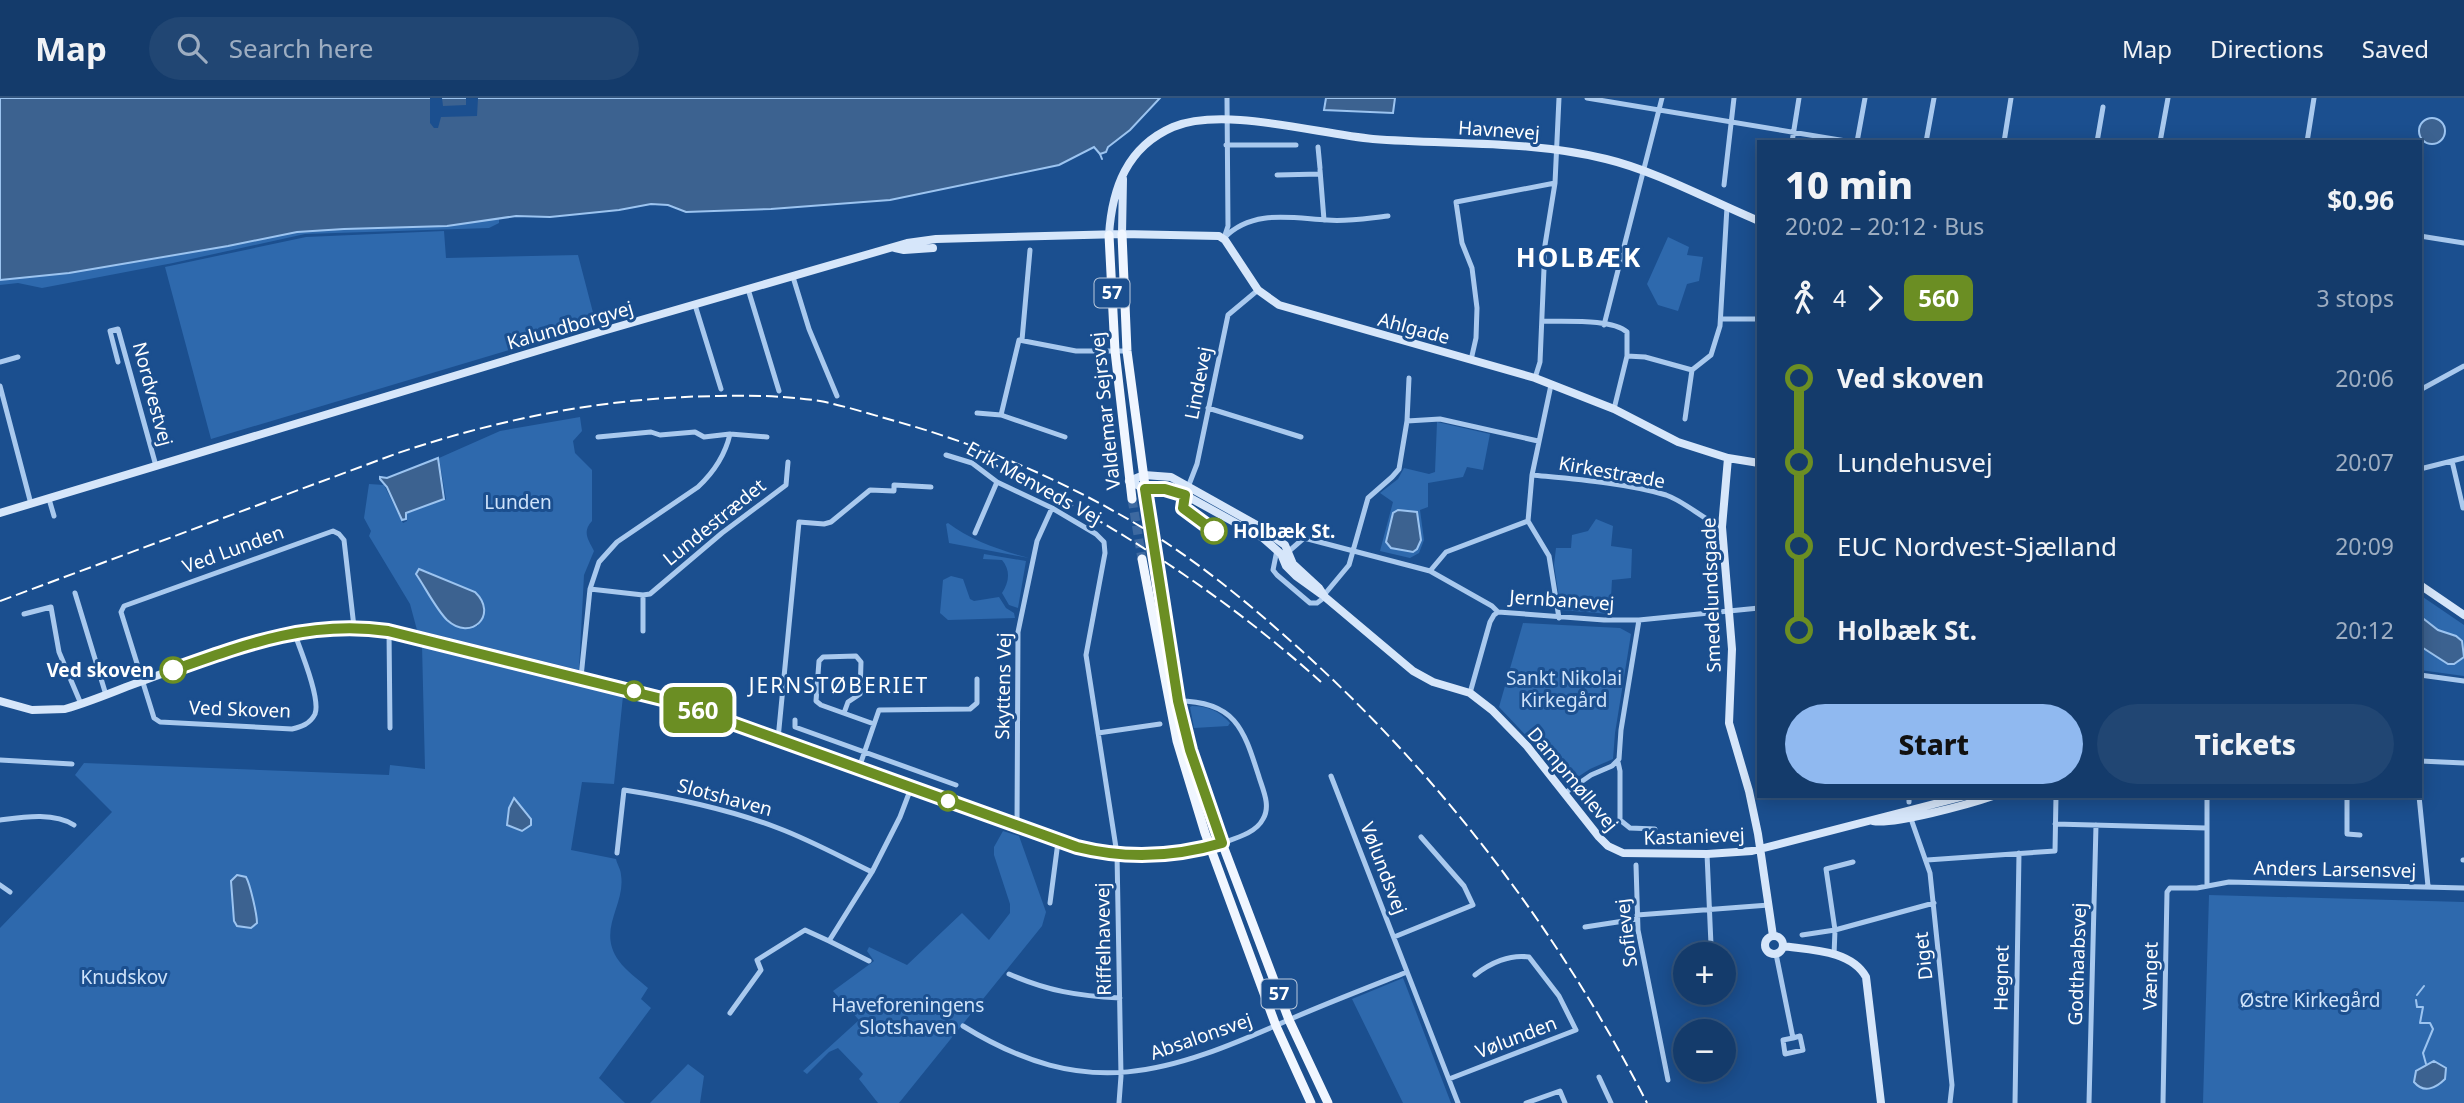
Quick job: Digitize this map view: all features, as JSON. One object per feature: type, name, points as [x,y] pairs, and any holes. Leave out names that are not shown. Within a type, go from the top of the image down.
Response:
[{"type":"main road","name":"Valdemar Sejrsvej","points":[[1110,234],[1115,351],[1132,499]]},
{"type":"main road","name":"Valdemar Sejrsvej","points":[[1122,234],[1127,351],[1148,508]]},
{"type":"main road","name":"57","points":[[1142,559],[1177,741],[1209,847],[1276,1026],[1311,1103]]},
{"type":"main road","name":"57","points":[[1156,566],[1178,701],[1190,750],[1289,1020],[1328,1103]]},
{"type":"street","points":[[1224,238],[1228,226],[1227,98]]},
{"type":"street","points":[[1535,378],[1540,362],[1545,245],[1555,183],[1559,98]]},
{"type":"street","points":[[1587,98],[1840,140]]},
{"type":"street","points":[[1604,325],[1662,98]]},
{"type":"street","points":[[1724,185],[1734,98]]},
{"type":"street","points":[[1792,140],[1799,98]]},
{"type":"street","points":[[1857,140],[1865,98]]},
{"type":"street","points":[[1926,140],[1934,98]]},
{"type":"street","points":[[2004,140],[2011,98]]},
{"type":"street","points":[[2160,140],[2168,98]]},
{"type":"street","points":[[2307,140],[2314,98]]},
{"type":"street","points":[[2097,140],[2103,107]]},
{"type":"street","name":"Havnevej","points":[[1110,234],[1114,194],[1133,159],[1144,146],[1171,128],[1205,119],[1226,119],[1369,138],[1558,150],[1607,159],[1644,172],[1757,220]]},
{"type":"street","points":[[1226,145],[1296,145]]},
{"type":"street","points":[[1318,148],[1324,220]]},
{"type":"street","points":[[1277,175],[1320,171]]},
{"type":"street","points":[[1122,234],[1121,195],[1125,173]]},
{"type":"street","points":[[1471,360],[1476,338],[1477,308],[1472,268],[1462,243],[1456,202],[1555,183]]},
{"type":"street","points":[[1685,419],[1692,370],[1711,355],[1721,319],[1727,207]]},
{"type":"street","points":[[1224,238],[1231,230],[1268,216],[1324,220],[1388,216]]},
{"type":"street","points":[[1110,234],[1213,235],[1224,238]]},
{"type":"street","name":"Kalundborgvej","points":[[0,513],[605,330],[892,247],[936,239],[1110,234]]},
{"type":"street","points":[[2422,236],[2464,243]]},
{"type":"street","name":"Ahlgade","points":[[1224,238],[1258,290],[1279,305],[1535,378],[1614,409],[1678,442],[1728,458],[1757,463]]},
{"type":"street","points":[[892,247],[904,250],[933,248]]},
{"type":"street","points":[[1001,415],[1020,340],[1030,250]]},
{"type":"street","points":[[793,277],[809,329],[837,396]]},
{"type":"street","points":[[748,289],[779,391]]},
{"type":"street","name":"Lindevej","points":[[1185,495],[1197,464],[1228,315],[1258,290]]},
{"type":"street","points":[[695,305],[721,390]]},
{"type":"street","points":[[1721,319],[1757,319]]},
{"type":"street","points":[[1542,321],[1604,325],[1622,328],[1627,332],[1627,356],[1614,409]]},
{"type":"street","name":"Nordvestvej","points":[[118,362],[110,331],[118,329],[156,466]]},
{"type":"street","points":[[1020,340],[1076,351],[1127,351]]},
{"type":"street","points":[[1627,356],[1646,357],[1692,370]]},
{"type":"street","points":[[0,362],[18,357]]},
{"type":"street","points":[[2422,389],[2464,366]]},
{"type":"street","points":[[1278,539],[1273,570],[1310,603],[1317,603],[1347,568],[1366,501],[1399,469],[1407,421],[1409,378]]},
{"type":"street","points":[[1551,385],[1532,475],[1528,521],[1549,556],[1559,618]]},
{"type":"street","points":[[0,386],[31,504]]},
{"type":"street","points":[[1208,408],[1301,437]]},
{"type":"street","points":[[977,413],[1001,415],[1065,437]]},
{"type":"street","points":[[1407,421],[1440,419],[1538,441]]},
{"type":"street","points":[[598,438],[651,432],[660,435],[695,432],[704,437],[730,434],[767,437]]},
{"type":"street","points":[[581,677],[590,589],[599,562],[608,550],[698,487],[722,457],[730,434]]},
{"type":"street","name":"Erik Menveds Vej","points":[[946,455],[972,463],[998,482],[1052,508],[1096,534],[1104,542]]},
{"type":"street","name":"Smedelundsgade","points":[[1728,458],[1722,527],[1731,649],[1728,723],[1749,791],[1773,936]]},
{"type":"street","points":[[2422,468],[2464,458]]},
{"type":"street","points":[[2452,461],[2463,508]]},
{"type":"street","name":"Lundestrædet","points":[[643,595],[650,594],[722,533],[786,485],[788,462]]},
{"type":"street","points":[[1129,481],[1144,475],[1167,476],[1189,485],[1278,539],[1293,564],[1320,588],[1324,596]]},
{"type":"street","name":"Kirkestræde","points":[[1532,475],[1619,486],[1668,496],[1722,527]]},
{"type":"street","points":[[1129,481],[1145,489],[1165,489],[1185,495],[1262,538],[1277,549],[1286,566],[1296,576],[1324,596]]},
{"type":"street","points":[[975,533],[998,482]]},
{"type":"street","points":[[778,739],[799,522],[831,522],[870,490],[894,491],[894,485],[931,487]]},
{"type":"street","points":[[49,499],[54,516]]},
{"type":"street","name":"Skyttens Vej","points":[[1017,827],[1018,632],[1037,541],[1052,508]]},
{"type":"street","points":[[1430,571],[1446,552],[1528,521]]},
{"type":"street","name":"Ved Lunden","points":[[142,681],[121,612],[124,606],[327,531],[340,534],[344,540],[354,627]]},
{"type":"street","name":"Jernbanevej","points":[[1288,552],[1304,538],[1430,571],[1498,612],[1559,618],[1639,620],[1757,608]]},
{"type":"street","name":"Riffelhavevej","points":[[1104,542],[1105,553],[1086,652],[1117,854],[1121,1076],[1119,1103]]},
{"type":"street","points":[[2422,586],[2464,615]]},
{"type":"street","points":[[590,589],[643,595],[643,631]]},
{"type":"street","points":[[75,593],[106,695]]},
{"type":"street","name":"Dampmøllevej","points":[[1324,596],[1417,673],[1444,686],[1470,693],[1517,735],[1599,837],[1613,848],[1628,854]]},
{"type":"street","points":[[24,614],[51,607],[59,652],[81,704]]},
{"type":"street","points":[[1470,693],[1490,622],[1498,612]]},
{"type":"street","points":[[1639,620],[1618,762],[1619,820],[1630,828],[1655,828]]},
{"type":"street","points":[[0,701],[39,711],[65,709],[236,648],[294,632],[354,627],[388,631],[674,702],[1058,842],[1117,854],[1166,854],[1209,847],[1249,832],[1259,825],[1266,810],[1263,790],[1246,737],[1235,721],[1210,705],[1178,701]]},
{"type":"street","points":[[388,631],[390,728]]},
{"type":"street","name":"Ved Skoven","points":[[142,681],[154,718],[160,722],[292,729],[301,727],[314,716],[316,701],[294,632]]},
{"type":"street","points":[[844,713],[848,702],[860,694],[861,662],[856,656],[823,657],[819,661],[816,701],[821,705],[874,724]]},
{"type":"street","points":[[2422,675],[2464,681]]},
{"type":"street","points":[[859,768],[878,710],[970,709],[977,703],[976,679]]},
{"type":"street","points":[[795,720],[795,727],[956,785]]},
{"type":"street","points":[[1098,733],[1160,724]]},
{"type":"street","points":[[0,760],[72,764]]},
{"type":"street","points":[[2422,761],[2464,762]]},
{"type":"street","points":[[1565,793],[1618,762]]},
{"type":"street","name":"Vølundsvej","points":[[1331,776],[1406,972]]},
{"type":"street","points":[[829,941],[872,872],[900,817],[911,788]]},
{"type":"street","name":"Slotshaven","points":[[617,853],[624,790],[690,802],[753,819],[807,840],[872,872]]},
{"type":"street","points":[[1909,806],[1954,798]]},
{"type":"street","points":[[1909,806],[1982,798]]},
{"type":"street","points":[[1927,860],[2055,851],[2056,798]]},
{"type":"street","points":[[2207,798],[2207,886]]},
{"type":"street","points":[[2347,798],[2347,834],[2360,835]]},
{"type":"street","points":[[2418,798],[2428,886]]},
{"type":"street","name":"Kastanievej","points":[[1628,854],[1707,854],[1760,849],[1872,821],[1881,823],[1909,806]]},
{"type":"street","name":"Diget","points":[[1909,806],[1927,860],[1934,903],[1952,1085],[1950,1103]]},
{"type":"street","points":[[0,820],[13,817],[64,818],[74,825]]},
{"type":"street","points":[[2055,824],[2206,828]]},
{"type":"street","name":"Godthaabsvej","points":[[2089,1103],[2096,825]]},
{"type":"street","points":[[1394,937],[1472,905],[1464,886],[1420,837]]},
{"type":"street","points":[[1050,903],[1058,842]]},
{"type":"street","name":"Hegnet","points":[[2015,1103],[2019,853]]},
{"type":"street","points":[[1707,854],[1711,942]]},
{"type":"street","points":[[1834,955],[1835,930],[1826,869],[1853,862]]},
{"type":"street","name":"Sofievej","points":[[1636,865],[1637,917],[1668,1080]]},
{"type":"street","name":"Anders Larsensvej","points":[[2207,886],[2229,882],[2464,888]]},
{"type":"street","points":[[0,885],[10,892]]},
{"type":"street","name":"Vænget","points":[[2163,1103],[2168,891],[2171,888],[2207,886]]},
{"type":"street","points":[[1802,935],[1835,930],[1934,903]]},
{"type":"street","points":[[1585,927],[1637,917],[1769,905]]},
{"type":"street","points":[[730,1013],[761,970],[757,960],[805,930],[869,961]]},
{"type":"street","points":[[1773,936],[1781,939],[1783,946],[1776,954],[1767,952],[1764,947],[1765,941],[1773,936]]},
{"type":"street","points":[[1783,946],[1834,955],[1856,963],[1866,976],[1881,1103]]},
{"type":"street","points":[[1776,954],[1793,1038]]},
{"type":"street","name":"Vølunden","points":[[1448,1079],[1576,1030],[1559,996],[1529,957],[1498,961],[1475,975]]},
{"type":"street","points":[[1406,972],[1458,1103]]},
{"type":"street","name":"Absalonsvej","points":[[962,1026],[993,1046],[1030,1062],[1085,1075],[1121,1076],[1228,1048],[1406,972]]},
{"type":"street","points":[[1009,974],[1058,992],[1120,998]]},
{"type":"street","points":[[1599,1077],[1611,1103]]},
{"type":"street","points":[[1526,1103],[1560,1091],[1565,1103]]},
{"type":"green space","points":[[499,218],[499,223],[489,228],[305,234],[42,288],[18,283],[0,285],[0,280],[156,259],[297,232]]},
{"type":"green space","points":[[444,231],[446,258],[578,255],[596,324],[211,439],[165,267],[306,237]]},
{"type":"green space","points":[[1668,237],[1689,247],[1687,255],[1703,257],[1699,281],[1687,284],[1678,311],[1658,305],[1647,284]]},
{"type":"green space","name":"Lunden","points":[[580,417],[582,431],[573,441],[575,453],[592,470],[592,521],[587,532],[594,551],[584,575],[579,670],[417,630],[410,604],[369,536],[371,531],[364,518],[369,484],[384,485],[403,523],[407,521],[407,513],[446,499],[439,458],[500,431]],"holes":[[[417,570],[424,570],[480,596],[478,626],[467,627],[448,619],[417,574]]]},
{"type":"green space","points":[[1437,422],[1490,434],[1483,470],[1467,467],[1463,477],[1428,483],[1428,507],[1420,510],[1424,540],[1419,553],[1410,558],[1380,551],[1393,502],[1380,493],[1398,479],[1404,468],[1429,474],[1435,472]]},
{"type":"green space","points":[[1596,519],[1613,526],[1611,546],[1632,549],[1631,578],[1612,580],[1610,614],[1561,610],[1554,565],[1556,548],[1571,548],[1572,535],[1588,531]]},
{"type":"green space","points":[[948,523],[966,535],[1029,558],[949,543]]},
{"type":"green space","points":[[984,554],[1026,561],[1018,608],[1009,605],[1002,593],[1008,576],[1005,564],[1002,560],[983,559]]},
{"type":"green space","points":[[951,576],[963,579],[970,599],[974,601],[999,597],[1006,608],[1014,613],[1015,618],[948,620],[940,613],[943,580]]},
{"type":"green space","points":[[2422,596],[2464,625],[2464,676],[2422,670]]},
{"type":"green space","name":"Sankt Nikolai Kirkegård","points":[[1523,623],[1620,628],[1631,634],[1613,759],[1570,782],[1499,707]]},
{"type":"green space","name":"Knudskov","points":[[422,645],[623,696],[614,784],[582,782],[571,850],[616,859],[621,873],[621,886],[610,939],[622,965],[648,988],[641,999],[651,1008],[599,1078],[625,1103],[0,1103],[0,928],[112,812],[75,775],[84,763],[389,775],[390,765],[425,769]]},
{"type":"green space","points":[[1192,706],[1213,710],[1230,723],[1228,726],[1194,728]]},
{"type":"green space","name":"Haveforeningens Slotshaven","points":[[1003,831],[1019,836],[1046,912],[1042,926],[899,1103],[878,1103],[859,1079],[863,1074],[838,1048],[829,1052],[807,1074],[803,1071],[859,1020],[833,991],[874,961],[867,951],[869,947],[907,965],[962,913],[989,940],[1010,913],[1010,904],[994,855],[994,847]]},
{"type":"green space","name":"Østre Kirkegård","points":[[2209,895],[2464,902],[2464,1103],[2203,1103]]},
{"type":"green space","points":[[1403,978],[1451,1103],[1403,1103],[1352,999]]},
{"type":"green space","points":[[688,1064],[704,1076],[700,1103],[650,1103]]},
{"type":"shaded area","points":[[0,98],[1160,98],[1130,130],[1108,147],[1106,152],[1100,154],[1094,147],[1059,165],[890,200],[686,212],[668,205],[651,204],[550,217],[516,216],[447,226],[297,232],[69,273],[0,280]]},
{"type":"shaded area","points":[[1326,98],[1395,98],[1393,113],[1324,110]]},
{"type":"shaded area","points":[[2432,118],[2441,122],[2445,131],[2441,140],[2432,144],[2423,140],[2419,131],[2423,122]]},
{"type":"shaded area","points":[[438,458],[444,499],[406,513],[406,519],[402,520],[380,477],[387,478]]},
{"type":"shaded area","points":[[1398,510],[1417,512],[1421,540],[1413,552],[1391,548],[1386,542],[1393,513]]},
{"type":"shaded area","points":[[419,569],[475,592],[484,609],[479,623],[465,628],[447,620],[416,574]]},
{"type":"shaded area","points":[[2422,618],[2438,630],[2462,641],[2464,657],[2454,664],[2448,664],[2422,647]]},
{"type":"shaded area","points":[[514,798],[531,819],[531,825],[522,831],[507,825],[509,808]]},
{"type":"shaded area","points":[[237,875],[246,877],[251,892],[257,923],[251,928],[237,926],[234,921],[231,881]]},
{"type":"shaded area","points":[[2434,1061],[2446,1068],[2445,1079],[2430,1088],[2418,1086],[2414,1082],[2416,1071]]},
{"type":"pier","points":[[430,98],[442,98],[443,106],[466,105],[466,98],[478,98],[477,116],[441,117],[438,128],[434,128],[430,123]]},
{"type":"waterway","points":[[1100,154],[1102,159]]},
{"type":"waterway","points":[[2417,995],[2424,986]]},
{"type":"waterway","points":[[2416,1000],[2417,1007],[2423,1007],[2420,1023],[2430,1023],[2433,1029],[2423,1053],[2426,1064]]},
{"type":"tunnel","points":[[1132,499],[1142,559]]},
{"type":"tunnel","points":[[1148,508],[1156,566]]},
{"type":"railway","points":[[0,601],[398,453],[477,429],[556,412],[637,400],[769,396],[829,403],[929,431],[1027,468],[1121,515],[1188,558],[1242,599],[1293,643],[1397,745],[1491,856],[1575,976],[1647,1103]]},
{"type":"railway","points":[[987,461],[1076,508],[1162,560],[1244,618],[1321,682]]},
{"type":"bus line","name":"560","points":[[173,670],[236,648],[294,632],[354,627],[388,631],[674,702],[1077,847],[1117,854],[1154,855],[1184,852],[1222,843],[1202,790],[1178,701],[1145,489],[1165,489],[1185,495],[1183,508],[1214,531]]},
{"type":"place","name":"Holbæk St.","points":[[1214,531]]},
{"type":"place","name":"Ved skoven","points":[[173,670]]},
{"type":"district","name":"HOLBÆK","points":[[1579,258]]},
{"type":"district","name":"JERNSTØBERIET","points":[[839,686]]}]
